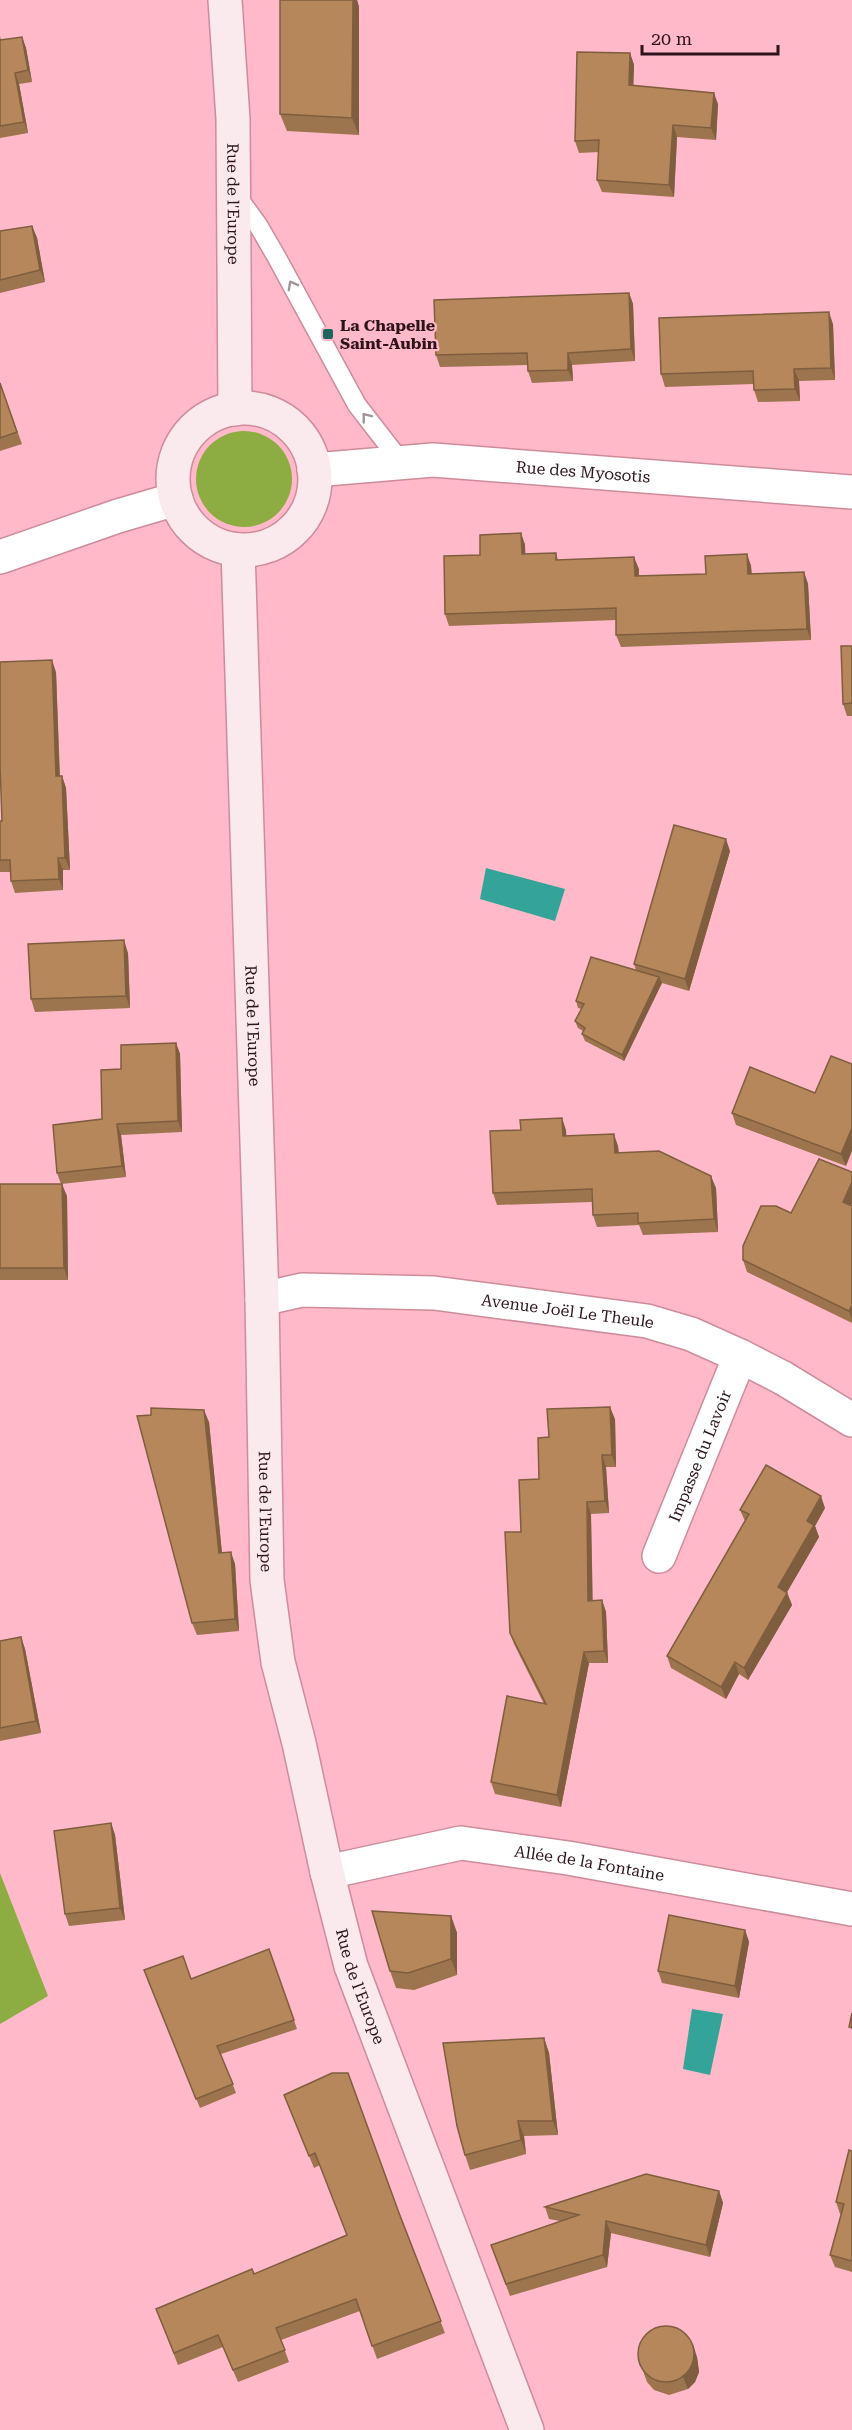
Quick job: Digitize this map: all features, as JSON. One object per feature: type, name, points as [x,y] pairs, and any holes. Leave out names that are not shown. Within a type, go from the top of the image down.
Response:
[{"type":"street","name":"Rue de l'Europe","points":[[225,0],[233,119],[235,409]]},
{"type":"street","points":[[235,409],[261,410],[285,422],[310,452],[314,470],[315,485],[311,501],[296,528],[270,546],[254,550],[238,550],[217,545],[203,537],[188,523],[176,499],[173,471],[178,453],[185,440],[204,420],[221,412],[235,409]]},
{"type":"street","name":"Rue des Myosotis","points":[[314,470],[433,460],[852,492]]},
{"type":"street","points":[[0,557],[118,516],[176,499]]},
{"type":"street","name":"Rue de l'Europe","points":[[238,550],[262,1299],[267,1580],[278,1662],[351,1966],[527,2430]]},
{"type":"street","name":"Avenue Joël Le Theule","points":[[262,1299],[302,1290],[434,1293],[648,1321],[691,1334],[740,1356],[783,1378],[852,1420]]},
{"type":"street","name":"Impasse du Lavoir","points":[[659,1556],[740,1356]]},
{"type":"street","name":"Allée de la Fontaine","points":[[327,1872],[461,1843],[568,1858],[852,1909]]},
{"type":"lane","points":[[233,191],[272,248],[357,405],[402,463]]},
{"type":"shaded area","points":[[244,431],[262,435],[278,445],[288,461],[292,479],[288,497],[278,513],[262,523],[244,527],[226,523],[210,513],[200,497],[196,479],[200,461],[210,445],[226,435]]},
{"type":"shaded area","points":[[486,868],[565,889],[555,921],[480,899]]},
{"type":"shaded area","points":[[0,1873],[48,1996],[0,2024]]},
{"type":"shaded area","points":[[692,2009],[723,2014],[710,2075],[683,2069]]},
{"type":"building","points":[[280,0],[353,0],[352,118],[280,114]]},
{"type":"building","points":[[22,37],[28,70],[15,73],[24,122],[0,126],[0,40]]},
{"type":"building","points":[[577,52],[630,53],[629,85],[714,93],[711,128],[673,125],[669,185],[597,180],[599,140],[575,141]]},
{"type":"building","points":[[32,226],[40,270],[0,280],[0,231]]},
{"type":"building","points":[[629,293],[631,349],[568,353],[568,370],[528,371],[527,353],[436,355],[434,300]]},
{"type":"building","points":[[829,312],[831,368],[794,369],[795,389],[754,390],[753,371],[661,374],[659,318]]},
{"type":"building","points":[[0,383],[17,432],[0,438]]},
{"type":"building","points":[[521,533],[522,554],[556,553],[556,560],[634,557],[635,576],[706,574],[705,556],[747,554],[748,574],[804,572],[807,629],[616,635],[616,608],[445,614],[444,556],[480,555],[480,535]]},
{"type":"building","points":[[841,646],[852,646],[852,703],[843,704]]},
{"type":"building","points":[[52,660],[56,776],[62,776],[65,858],[58,858],[59,879],[11,881],[10,860],[0,860],[0,821],[2,821],[0,662]]},
{"type":"building","points":[[674,825],[726,839],[685,979],[634,964]]},
{"type":"building","points":[[124,940],[126,996],[31,999],[28,944]]},
{"type":"building","points":[[591,957],[659,977],[622,1055],[582,1034],[585,1028],[575,1021],[584,1004],[576,1001]]},
{"type":"building","points":[[176,1043],[178,1121],[117,1124],[122,1166],[57,1173],[53,1125],[102,1119],[101,1070],[121,1069],[121,1045]]},
{"type":"building","points":[[831,1056],[852,1064],[852,1128],[841,1154],[732,1113],[750,1067],[815,1093]]},
{"type":"building","points":[[562,1118],[563,1136],[614,1134],[615,1153],[659,1151],[711,1176],[714,1219],[638,1223],[638,1213],[593,1215],[592,1189],[493,1193],[490,1131],[521,1130],[520,1120]]},
{"type":"building","points":[[819,1159],[852,1172],[852,1182],[843,1202],[852,1206],[852,1305],[849,1311],[743,1260],[743,1246],[761,1206],[776,1206],[791,1213]]},
{"type":"building","points":[[0,1184],[62,1184],[64,1268],[0,1268]]},
{"type":"building","points":[[610,1407],[612,1455],[602,1455],[605,1501],[587,1502],[588,1601],[602,1600],[604,1651],[584,1652],[557,1795],[491,1782],[507,1696],[546,1704],[510,1633],[505,1532],[521,1532],[519,1480],[539,1479],[538,1438],[549,1437],[547,1409]]},
{"type":"building","points":[[151,1408],[204,1410],[219,1553],[231,1552],[235,1619],[192,1623],[137,1416],[151,1415]]},
{"type":"building","points":[[766,1465],[821,1496],[807,1521],[814,1525],[778,1587],[787,1593],[744,1668],[735,1662],[721,1687],[667,1656],[749,1514],[740,1510]]},
{"type":"building","points":[[21,1637],[36,1721],[0,1728],[0,1641]]},
{"type":"building","points":[[111,1823],[120,1908],[65,1914],[54,1831]]},
{"type":"building","points":[[372,1911],[451,1916],[451,1959],[408,1973],[390,1971]]},
{"type":"building","points":[[669,1915],[745,1930],[735,1986],[658,1971]]},
{"type":"building","points":[[269,1949],[294,2020],[217,2046],[233,2084],[196,2099],[144,1970],[183,1956],[191,1979]]},
{"type":"building","points":[[544,2038],[553,2121],[518,2121],[521,2140],[465,2155],[457,2126],[443,2043]]},
{"type":"building","points":[[332,2073],[348,2073],[441,2321],[372,2346],[356,2299],[276,2328],[285,2350],[233,2370],[218,2335],[174,2353],[156,2309],[252,2269],[254,2274],[347,2235],[315,2153],[309,2156],[284,2095]]},
{"type":"building","points":[[849,2150],[852,2151],[852,2261],[830,2255],[844,2204],[836,2202]]},
{"type":"building","points":[[646,2174],[719,2191],[706,2245],[606,2221],[603,2255],[506,2284],[491,2245],[579,2215],[545,2207]]},
{"type":"building","points":[[666,2326],[677,2328],[686,2334],[692,2343],[694,2354],[692,2365],[686,2374],[677,2380],[666,2382],[655,2380],[646,2374],[640,2365],[638,2354],[640,2343],[646,2334],[655,2328]]},
{"type":"place","name":"La Chapelle Saint-Aubin","points":[[328,334]]}]
